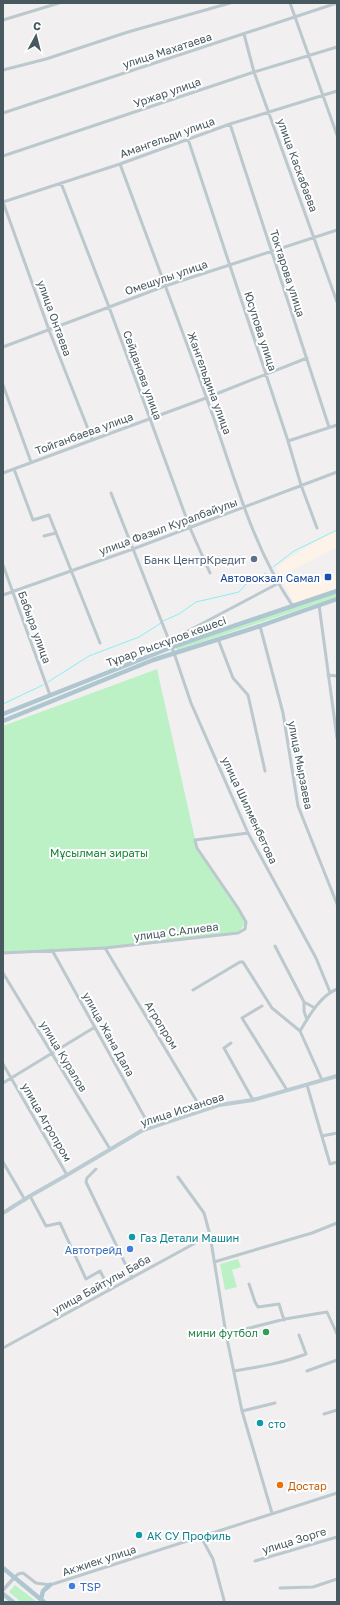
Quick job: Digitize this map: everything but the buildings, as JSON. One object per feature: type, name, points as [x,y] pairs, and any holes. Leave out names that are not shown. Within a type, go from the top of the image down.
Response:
[{"type":"main road","name":"Тұрар Рыскұлов көшесі","points":[[3,714],[172,647],[292,605],[337,591]]},
{"type":"main road","points":[[3,721],[153,660],[260,626],[337,599]]},
{"type":"main road","name":"улица Исханова","points":[[3,1213],[110,1149],[150,1127],[219,1105],[253,1100],[337,1076]]},
{"type":"main road","points":[[3,1568],[42,1601]]},
{"type":"main road","points":[[42,1601],[43,1591],[50,1585]]},
{"type":"main road","points":[[3,1594],[13,1602]]},
{"type":"street","points":[[3,20],[58,3]]},
{"type":"street","points":[[3,70],[46,59],[128,32],[230,3]]},
{"type":"street","points":[[290,3],[337,135]]},
{"type":"street","name":"улица Махатаева","points":[[3,113],[337,3]]},
{"type":"street","name":"улица Каскабаева","points":[[244,34],[254,72],[337,302]]},
{"type":"street","name":"Уржар улица","points":[[3,156],[254,72],[309,57],[337,47]]},
{"type":"street","name":"Амангельди улица","points":[[3,202],[120,164],[268,111],[337,91]]},
{"type":"street","name":"Токтарова улица","points":[[230,124],[329,427]]},
{"type":"street","name":"Юсупова улица","points":[[188,139],[288,441],[301,485],[317,528]]},
{"type":"street","name":"Жангельдина улица","points":[[120,164],[268,566],[277,584],[292,605]]},
{"type":"street","name":"Сейданова улица","points":[[61,183],[109,307],[190,528],[210,573]]},
{"type":"street","name":"улица Онтаева","points":[[3,202],[49,330],[92,439]]},
{"type":"street","name":"Омешулы улица","points":[[3,347],[165,286],[337,230]]},
{"type":"street","name":"Тойганбаева улица","points":[[3,473],[206,398],[307,358]]},
{"type":"street","points":[[3,385],[31,462]]},
{"type":"street","points":[[288,441],[337,425]]},
{"type":"street","points":[[14,469],[33,520],[49,515],[100,643]]},
{"type":"street","name":"улица Фазыл Куралбайулы","points":[[3,595],[133,549],[337,472]]},
{"type":"street","name":"улица Шилменбетова","points":[[111,493],[172,647],[191,703],[248,833],[316,958],[330,992]]},
{"type":"street","points":[[44,536],[56,533]]},
{"type":"street","name":"Бабыра улица","points":[[3,564],[50,695]]},
{"type":"street","points":[[169,641],[277,584]]},
{"type":"street","points":[[319,605],[337,738]]},
{"type":"street","name":"улица Мырзаева","points":[[260,626],[283,714],[298,806],[337,904]]},
{"type":"street","points":[[218,639],[233,678],[248,695],[265,771]]},
{"type":"street","points":[[328,675],[337,676]]},
{"type":"street","name":"улица С.Алиева","points":[[3,953],[105,948],[238,933],[245,929],[246,922],[197,848],[195,840],[248,833]]},
{"type":"street","points":[[275,946],[304,1002],[304,1011],[307,1020]]},
{"type":"street","name":"Агропром","points":[[105,948],[202,1110]]},
{"type":"street","name":"улица Жана Дала","points":[[52,950],[150,1127]]},
{"type":"street","points":[[193,990],[240,962],[243,962],[272,1008],[300,1031],[322,1080]]},
{"type":"street","name":"улица Куралов","points":[[3,973],[110,1149]]},
{"type":"street","points":[[300,1031],[315,1008],[330,992],[337,989]]},
{"type":"street","points":[[304,1002],[315,1008]]},
{"type":"street","points":[[262,1006],[242,1018],[288,1090]]},
{"type":"street","name":"улица Агропром","points":[[3,1083],[95,1027]]},
{"type":"street","points":[[231,1043],[224,1048],[253,1100]]},
{"type":"street","name":"улица Агропром","points":[[3,1064],[67,1175]]},
{"type":"street","points":[[308,1085],[330,1164],[337,1162]]},
{"type":"street","points":[[322,1136],[337,1133]]},
{"type":"street","points":[[3,1162],[25,1200]]},
{"type":"street","points":[[96,1169],[87,1178],[86,1182],[132,1278]]},
{"type":"street","points":[[178,1177],[204,1213],[210,1235],[226,1334],[242,1411],[272,1513]]},
{"type":"street","points":[[30,1196],[46,1226],[60,1224],[86,1279],[100,1271],[110,1290]]},
{"type":"street","points":[[214,1262],[312,1233],[337,1222]]},
{"type":"street","name":"улица Байтулы Баба","points":[[3,1348],[210,1235]]},
{"type":"street","points":[[249,1284],[254,1302],[258,1307],[279,1304],[284,1320]]},
{"type":"street","points":[[226,1334],[284,1320],[327,1312],[337,1334]]},
{"type":"street","points":[[234,1371],[258,1368],[294,1359],[306,1354],[299,1335]]},
{"type":"street","points":[[307,1371],[337,1360]]},
{"type":"street","points":[[242,1411],[275,1403]]},
{"type":"street","points":[[324,1414],[337,1410]]},
{"type":"street","name":"Акжиек улица","points":[[50,1585],[337,1493]]},
{"type":"street","points":[[201,1536],[213,1559],[224,1600]]},
{"type":"street","name":"улица Зорге","points":[[255,1562],[337,1537]]},
{"type":"street","points":[[3,1590],[18,1574],[23,1573],[36,1583],[50,1585]]},
{"type":"street","points":[[280,1588],[313,1587],[337,1579]]},
{"type":"shaded area","points":[[337,530],[337,547],[291,571],[299,585],[333,573],[337,577],[337,591],[295,604],[276,567]]},
{"type":"green space","points":[[337,593],[337,597],[177,650],[176,648]]},
{"type":"green space","name":"Мұсылман зираты","points":[[157,669],[197,848],[246,922],[238,933],[105,948],[3,953],[3,726]]},
{"type":"green space","points":[[238,1259],[241,1267],[232,1270],[237,1287],[225,1290],[220,1264]]},
{"type":"green space","points":[[15,1585],[37,1602],[21,1602],[9,1592]]},
{"type":"waterway","points":[[273,567],[294,551],[337,530]]},
{"type":"waterway","points":[[163,621],[179,614],[196,602],[239,592],[246,584],[266,573]]},
{"type":"waterway","points":[[48,682],[89,656],[139,637],[161,623]]},
{"type":"waterway","points":[[3,704],[43,685]]},
{"type":"place","name":"Банк ЦентрКредит","points":[[254,559]]},
{"type":"place","name":"Автовокзал Самал","points":[[328,577]]},
{"type":"place","name":"Газ Детали Машин","points":[[132,1237]]},
{"type":"place","name":"Автотрейд","points":[[130,1249]]},
{"type":"place","name":"мини футбол","points":[[266,1332]]},
{"type":"place","name":"сто","points":[[260,1423]]},
{"type":"place","name":"Достар","points":[[280,1485]]},
{"type":"place","name":"АК СУ Профиль","points":[[139,1535]]},
{"type":"place","name":"TSP","points":[[72,1586]]}]
